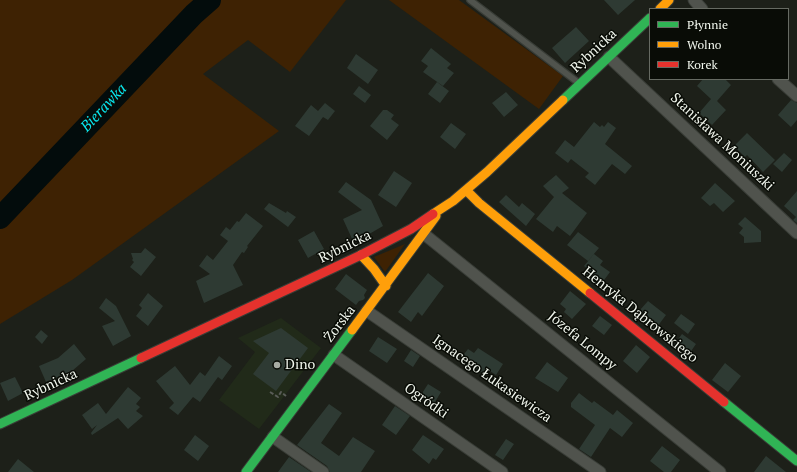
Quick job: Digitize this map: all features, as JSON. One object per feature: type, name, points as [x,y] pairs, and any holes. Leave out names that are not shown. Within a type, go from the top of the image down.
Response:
[{"type":"street","points":[[661,8],[669,0]]},
{"type":"street","points":[[694,0],[701,8]]},
{"type":"street","name":"Rybnicka","points":[[0,424],[361,255],[411,229],[439,211],[466,190],[649,19]]},
{"type":"street","name":"Stanisława Moniuszki","points":[[609,57],[797,233]]},
{"type":"street","points":[[779,80],[797,96]]},
{"type":"street","name":"Henryka Dąbrowskiego","points":[[466,190],[492,213],[797,461]]},
{"type":"street","name":"Żorska","points":[[250,470],[424,234],[439,211]]},
{"type":"street","name":"Józefa Lompy","points":[[424,234],[720,472]]},
{"type":"street","points":[[361,255],[374,269],[386,286]]},
{"type":"street","name":"Ignacego Łukasiewicza","points":[[367,311],[600,472]]},
{"type":"street","name":"Ogródki","points":[[334,355],[502,472]]},
{"type":"street","points":[[273,437],[323,472]]},
{"type":"lane","points":[[470,0],[580,84]]},
{"type":"shaded area","points":[[0,0],[346,0],[290,72],[248,40],[203,74],[279,131],[72,280],[0,324]]},
{"type":"shaded area","points":[[389,0],[459,0],[563,76],[539,109]]},
{"type":"shaded area","points":[[405,244],[385,272],[374,257]]},
{"type":"shaded area","points":[[281,318],[321,348],[259,429],[219,400],[255,352],[238,338]]},
{"type":"building","points":[[604,0],[635,0],[618,15]]},
{"type":"building","points":[[576,27],[589,41],[565,63],[552,48]]},
{"type":"building","points":[[431,48],[451,64],[447,68],[454,73],[443,86],[423,72],[428,66],[421,61]]},
{"type":"building","points":[[356,54],[378,70],[368,84],[347,68]]},
{"type":"building","points":[[702,80],[726,80],[731,85],[717,101],[726,110],[712,125],[699,113],[711,99],[697,86]]},
{"type":"building","points":[[437,82],[449,91],[440,103],[428,94]]},
{"type":"building","points":[[359,86],[371,95],[365,103],[353,94]]},
{"type":"building","points":[[506,92],[518,105],[504,117],[492,103]]},
{"type":"building","points":[[791,100],[797,103],[797,120],[791,127],[778,115]]},
{"type":"building","points":[[325,103],[335,111],[328,120],[323,117],[309,136],[295,126],[311,105],[318,111]]},
{"type":"building","points":[[383,110],[387,110],[394,115],[391,119],[399,125],[387,140],[370,126]]},
{"type":"building","points":[[594,122],[600,127],[602,125],[604,127],[608,122],[616,128],[605,144],[632,166],[625,174],[612,164],[595,185],[585,177],[589,173],[571,159],[568,163],[555,153],[565,140],[574,147]]},
{"type":"building","points":[[451,123],[466,134],[455,149],[440,137]]},
{"type":"building","points":[[747,133],[775,160],[763,172],[747,155],[745,157],[734,146]]},
{"type":"building","points":[[784,153],[792,160],[782,172],[773,164]]},
{"type":"building","points":[[394,171],[412,183],[396,207],[378,195]]},
{"type":"building","points":[[556,175],[569,188],[562,193],[587,213],[570,236],[557,226],[553,232],[536,219],[554,197],[543,186]]},
{"type":"building","points":[[346,182],[371,200],[383,226],[364,237],[363,236],[353,241],[343,219],[362,210],[338,192]]},
{"type":"building","points":[[715,183],[735,201],[723,212],[714,203],[710,206],[701,198]]},
{"type":"building","points":[[797,191],[797,223],[793,220],[796,217],[784,206]]},
{"type":"building","points":[[506,195],[519,207],[522,203],[535,214],[526,226],[499,202]]},
{"type":"building","points":[[269,203],[296,217],[288,227],[264,209]]},
{"type":"building","points":[[246,213],[263,226],[247,246],[248,247],[244,253],[242,252],[233,265],[243,285],[204,303],[196,281],[210,274],[199,266],[207,255],[213,260],[228,241],[220,235],[226,227],[230,230]]},
{"type":"building","points":[[745,217],[761,231],[761,242],[744,243],[744,237],[739,233],[743,228],[738,224]]},
{"type":"building","points":[[314,231],[324,249],[308,258],[298,240]]},
{"type":"building","points":[[578,232],[599,248],[588,261],[567,245]]},
{"type":"building","points":[[145,248],[156,257],[141,276],[130,267],[134,262],[132,260],[131,253],[141,253]]},
{"type":"building","points":[[594,254],[603,261],[600,265],[610,272],[599,287],[583,275],[588,269],[584,266]]},
{"type":"building","points":[[428,273],[444,286],[422,316],[418,312],[411,322],[398,312]]},
{"type":"building","points":[[346,274],[367,290],[364,295],[365,298],[359,301],[356,305],[335,289]]},
{"type":"building","points":[[570,291],[586,304],[572,319],[564,312],[566,309],[560,304]]},
{"type":"building","points":[[148,293],[163,306],[148,326],[136,316],[142,308],[139,305]]},
{"type":"building","points":[[106,298],[116,306],[131,336],[113,346],[102,326],[115,321],[99,308]]},
{"type":"building","points":[[648,301],[666,315],[654,331],[639,319],[643,313],[640,310]]},
{"type":"building","points":[[681,314],[695,324],[688,334],[674,323]]},
{"type":"building","points":[[600,316],[612,325],[604,335],[592,326]]},
{"type":"building","name":"Dino","points":[[281,328],[308,348],[276,391],[253,374],[269,353],[253,341]]},
{"type":"building","points":[[41,330],[48,336],[42,344],[35,337]]},
{"type":"building","points":[[682,334],[696,344],[687,357],[673,346]]},
{"type":"building","points":[[378,337],[397,349],[387,363],[369,351]]},
{"type":"building","points":[[74,344],[86,359],[72,371],[46,382],[39,366],[58,358]]},
{"type":"building","points":[[636,345],[650,357],[637,373],[623,361]]},
{"type":"building","points":[[478,348],[503,364],[496,375],[490,371],[486,376],[461,358],[468,349],[474,353]]},
{"type":"building","points":[[411,350],[420,356],[413,367],[404,361]]},
{"type":"building","points":[[219,356],[232,366],[222,380],[218,377],[200,402],[193,397],[178,415],[169,408],[174,403],[156,381],[175,366],[190,385],[200,372],[205,376]]},
{"type":"building","points":[[547,362],[568,378],[558,392],[535,378]]},
{"type":"building","points":[[725,363],[741,376],[728,392],[712,380]]},
{"type":"building","points":[[15,377],[23,393],[8,401],[0,383]]},
{"type":"building","points":[[428,384],[441,392],[432,407],[419,398]]},
{"type":"building","points":[[128,387],[141,398],[136,404],[140,407],[136,411],[143,416],[128,429],[118,418],[92,435],[91,433],[97,425],[92,429],[82,415],[98,403],[106,414]]},
{"type":"building","points":[[579,393],[592,403],[594,401],[613,415],[617,410],[633,423],[622,437],[610,428],[591,457],[579,449],[595,425],[571,407],[571,403]]},
{"type":"building","points":[[329,404],[342,413],[321,443],[339,456],[353,437],[375,451],[361,472],[330,472],[327,466],[297,445]]},
{"type":"building","points":[[395,406],[410,416],[396,435],[382,425]]},
{"type":"building","points":[[195,435],[209,446],[198,461],[184,450]]},
{"type":"building","points":[[423,435],[444,449],[436,460],[433,458],[429,464],[412,450]]},
{"type":"building","points":[[506,439],[514,444],[503,460],[495,455]]},
{"type":"building","points":[[662,446],[680,460],[671,472],[664,472],[650,461]]},
{"type":"building","points":[[766,456],[786,472],[754,472]]},
{"type":"building","points":[[289,457],[311,472],[278,472]]},
{"type":"building","points":[[18,459],[34,472],[8,472]]},
{"type":"waterway","name":"Bierawka","points":[[0,218],[194,14],[210,0]]},
{"type":"traffic: fast","points":[[563,100],[649,19]]},
{"type":"traffic: fast","points":[[246,472],[352,330]]},
{"type":"traffic: fast","points":[[0,424],[141,358]]},
{"type":"traffic: fast","points":[[724,402],[797,461]]},
{"type":"traffic: slow","points":[[661,8],[669,0]]},
{"type":"traffic: slow","points":[[433,214],[453,201],[487,172],[563,100]]},
{"type":"traffic: slow","points":[[466,190],[479,203],[590,293]]},
{"type":"traffic: slow","points":[[352,330],[436,216]]},
{"type":"traffic: slow","points":[[361,255],[374,269],[386,286]]},
{"type":"traffic: jam","points":[[141,358],[361,255],[411,229],[433,214]]},
{"type":"traffic: jam","points":[[590,293],[724,402]]},
{"type":"place","name":"Dino","points":[[277,365]]}]
